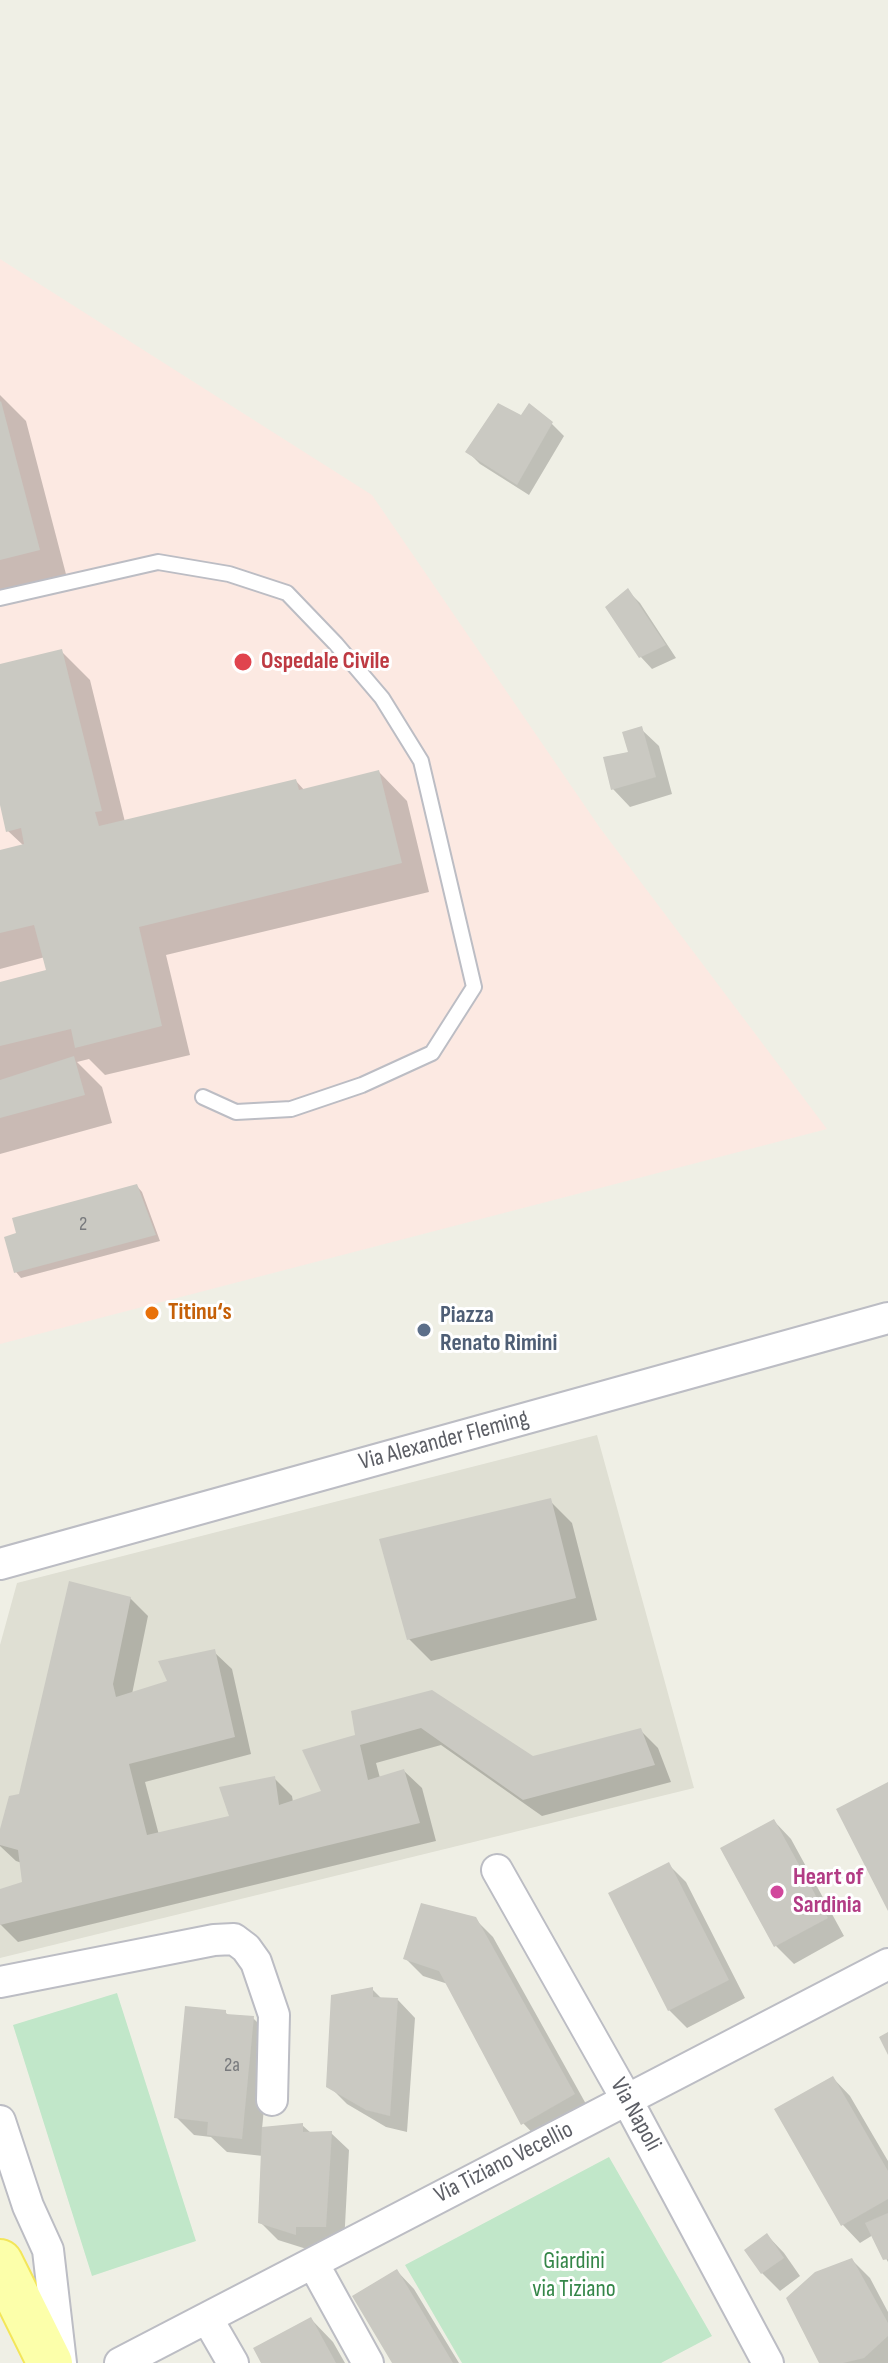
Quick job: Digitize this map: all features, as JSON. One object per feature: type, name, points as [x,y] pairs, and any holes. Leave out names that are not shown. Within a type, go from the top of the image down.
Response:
[{"type":"main road","points":[[0,2262],[50,2363]]},
{"type":"street","name":"Via Alexander Fleming","points":[[0,1564],[888,1318]]},
{"type":"street","name":"Via Napoli","points":[[497,1870],[627,2100],[768,2363]]},
{"type":"street","points":[[0,1982],[214,1940],[234,1939],[246,1948],[256,1962],[274,2015],[272,2100]]},
{"type":"street","name":"Via Tiziano Vecellio","points":[[120,2363],[888,1964]]},
{"type":"street","points":[[0,2121],[28,2206],[48,2250],[61,2363]]},
{"type":"street","points":[[313,2263],[368,2363]]},
{"type":"street","points":[[207,2318],[233,2363]]},
{"type":"lane","points":[[0,598],[158,562],[229,574],[287,593],[382,698],[421,761],[474,987],[432,1053],[362,1085],[291,1109],[236,1112],[203,1097]]},
{"type":"shaded area","name":"Ospedale Civile","points":[[0,259],[372,495],[600,828],[827,1129],[0,1344]]},
{"type":"shaded area","points":[[597,1435],[694,1788],[0,1958],[0,1645],[17,1583]]},
{"type":"green space","points":[[117,1993],[196,2241],[92,2276],[13,2025]]},
{"type":"green space","name":"Giardini via Tiziano","points":[[609,2157],[712,2336],[661,2363],[462,2363],[405,2265]]},
{"type":"building","points":[[0,402],[40,550],[0,560]]},
{"type":"building","points":[[498,403],[521,415],[529,403],[553,422],[517,485],[465,452]]},
{"type":"building","points":[[628,588],[666,645],[639,658],[605,607]]},
{"type":"building","points":[[62,649],[102,811],[95,812],[99,826],[296,779],[299,790],[379,770],[402,863],[139,927],[162,1026],[75,1048],[71,1029],[0,1046],[0,982],[46,970],[34,925],[0,933],[0,850],[24,844],[21,828],[6,832],[0,805],[0,664]]},
{"type":"building","points":[[642,726],[656,777],[611,790],[603,757],[628,752],[622,732]]},
{"type":"building","points":[[74,1056],[85,1095],[0,1118],[0,1080]]},
{"type":"building","points":[[137,1184],[156,1235],[14,1273],[4,1237],[16,1233],[12,1218]]},
{"type":"building","points":[[551,1498],[576,1598],[407,1640],[379,1539]]},
{"type":"building","points":[[69,1581],[131,1597],[113,1684],[116,1697],[167,1681],[158,1661],[215,1649],[235,1737],[129,1764],[147,1835],[229,1816],[219,1787],[275,1776],[279,1805],[321,1791],[302,1750],[355,1735],[351,1711],[432,1690],[533,1756],[641,1728],[655,1765],[523,1800],[421,1728],[360,1745],[368,1780],[404,1769],[420,1823],[0,1925],[0,1889],[22,1882],[18,1850],[0,1845],[0,1829],[9,1796],[19,1794]]},
{"type":"building","points":[[888,1782],[888,1911],[836,1809]]},
{"type":"building","points":[[774,1819],[828,1918],[774,1947],[720,1848]]},
{"type":"building","points":[[669,1862],[729,1980],[668,2011],[608,1893]]},
{"type":"building","points":[[421,1903],[476,1917],[575,2094],[521,2125],[439,1971],[403,1959]]},
{"type":"building","points":[[373,1987],[373,1997],[398,1998],[390,2116],[366,2110],[326,2087],[331,1995]]},
{"type":"building","points":[[185,2006],[254,2016],[242,2139],[207,2135],[208,2122],[174,2118]]},
{"type":"building","points":[[888,2032],[888,2055],[879,2037]]},
{"type":"building","points":[[833,2076],[888,2171],[888,2199],[841,2226],[774,2109]]},
{"type":"building","points":[[303,2123],[303,2132],[332,2131],[326,2227],[296,2227],[296,2235],[258,2223],[262,2127]]},
{"type":"building","points":[[888,2213],[888,2259],[883,2260],[865,2223]]},
{"type":"building","points":[[767,2233],[784,2258],[761,2274],[744,2250]]},
{"type":"building","points":[[852,2258],[888,2323],[888,2336],[864,2358],[843,2363],[819,2363],[786,2298],[815,2272]]},
{"type":"building","points":[[397,2269],[453,2363],[392,2363],[352,2296]]},
{"type":"building","points":[[311,2317],[336,2363],[261,2363],[253,2348]]},
{"type":"place","name":"Ospedale Civile","points":[[243,662]]},
{"type":"place","name":"Titinu‘s","points":[[152,1313]]},
{"type":"place","name":"Piazza Renato Rimini","points":[[424,1330]]},
{"type":"place","name":"Heart of Sardinia","points":[[777,1892]]}]
